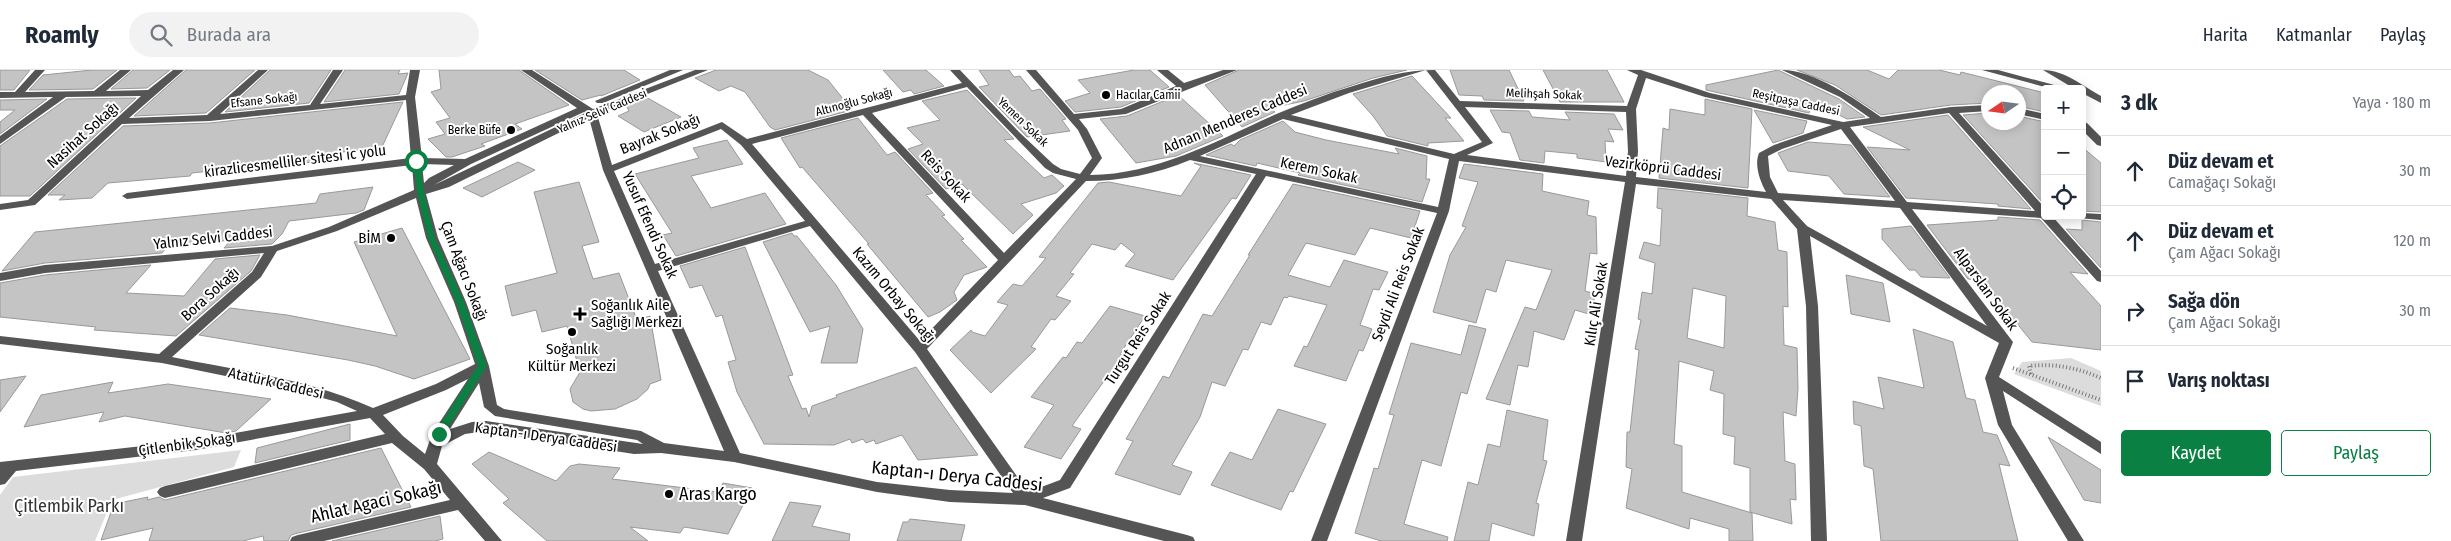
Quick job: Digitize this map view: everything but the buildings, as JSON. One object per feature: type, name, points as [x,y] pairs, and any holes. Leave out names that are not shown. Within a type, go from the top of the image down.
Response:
[{"type":"street","points":[[18,94],[40,70]]},
{"type":"street","points":[[96,93],[126,70]]},
{"type":"street","name":"Nasihat Sokağı","points":[[0,207],[31,203],[150,93],[179,70]]},
{"type":"street","points":[[210,118],[263,70]]},
{"type":"street","points":[[313,107],[338,70]]},
{"type":"street","name":"Çam Ağacı Sokağı","points":[[415,70],[410,97],[420,192],[432,238],[460,302],[482,366]]},
{"type":"street","points":[[526,70],[588,111]]},
{"type":"street","points":[[646,70],[657,77]]},
{"type":"street","name":"Yalnız Selvi Caddesi","points":[[0,277],[45,269],[273,249],[334,229],[420,192],[445,185],[588,111],[657,77],[678,70]]},
{"type":"street","name":"Yalnız Selvi Caddesi","points":[[420,192],[433,180],[467,162],[588,111],[703,70]]},
{"type":"street","name":"Yemen Sokak","points":[[955,70],[1018,137],[1056,171],[1082,179]]},
{"type":"street","points":[[920,349],[1082,179],[1097,158],[1082,129],[1031,70]]},
{"type":"street","points":[[1162,70],[1183,87]]},
{"type":"street","points":[[1072,117],[1123,112],[1183,87],[1232,70]]},
{"type":"street","name":"Adnan Menderes Caddesi","points":[[1082,179],[1161,168],[1216,147],[1301,108],[1393,76],[1421,70]]},
{"type":"street","points":[[1430,70],[1488,143],[1455,157]]},
{"type":"street","points":[[1787,70],[1843,95],[1879,120]]},
{"type":"street","points":[[1987,70],[2048,85]]},
{"type":"street","points":[[2048,70],[2075,85]]},
{"type":"street","name":"Reşitpaşa Caddesi","points":[[1638,72],[1708,95],[1843,125],[1951,110],[1981,108]]},
{"type":"street","name":"Kılıç Ali Sokak","points":[[1574,541],[1631,180],[1633,152],[1631,109],[1638,72]]},
{"type":"street","name":"Altınoğlu Sokağı","points":[[745,144],[968,84]]},
{"type":"street","points":[[2086,91],[2098,98]]},
{"type":"street","points":[[0,141],[66,93]]},
{"type":"street","points":[[0,94],[150,93]]},
{"type":"street","points":[[2086,94],[2098,98]]},
{"type":"street","name":"Efsane Sokağı","points":[[120,121],[210,118],[410,97]]},
{"type":"street","name":"Melihşah Sokak","points":[[1456,104],[1631,109]]},
{"type":"street","points":[[1951,110],[2041,212]]},
{"type":"street","name":"Yusuf Efendi Sokak","points":[[588,111],[608,170],[734,457]]},
{"type":"street","name":"Reis Sokak","points":[[866,112],[1004,260]]},
{"type":"street","points":[[2026,113],[2041,116]]},
{"type":"street","name":"Vezirköprü Caddesi","points":[[1283,116],[1455,157],[1631,180],[1773,196],[2041,215]]},
{"type":"street","name":"Bayrak Sokağı","points":[[608,170],[722,125]]},
{"type":"street","name":"Kazım Orbay Sokağı","points":[[722,125],[745,144],[920,349],[1025,499]]},
{"type":"street","points":[[1843,125],[1778,147],[1764,154],[1762,166],[1767,186],[1778,204],[1803,228],[2006,342]]},
{"type":"street","name":"Alparslan Sokak","points":[[1843,125],[2006,342],[1992,378]]},
{"type":"street","points":[[2086,126],[2101,128]]},
{"type":"street","points":[[2086,129],[2101,143]]},
{"type":"street","name":"Kerem Sokak","points":[[1189,157],[1443,211]]},
{"type":"street","name":"Seydi Ali Reis Sokak","points":[[1318,541],[1443,211],[1455,157]]},
{"type":"street","name":"kirazlicesmelliler sitesi ic yolu","points":[[127,196],[416,161],[467,162]]},
{"type":"street","name":"Turgut Reis Sokak","points":[[1025,499],[1066,484],[1262,174]]},
{"type":"street","points":[[2086,216],[2101,216]]},
{"type":"street","points":[[2049,220],[2101,278]]},
{"type":"street","points":[[652,269],[812,222]]},
{"type":"street","points":[[1803,228],[1812,306],[1819,541]]},
{"type":"street","name":"Bora Sokağı","points":[[162,359],[257,274],[273,249]]},
{"type":"street","name":"Atatürk Caddesi","points":[[0,340],[162,359],[294,386],[342,399],[373,413],[395,437],[428,465],[494,541]]},
{"type":"street","points":[[428,465],[436,443],[455,407],[482,366]]},
{"type":"street","name":"Kaptan-ı Derya Caddesi","points":[[482,366],[491,406],[500,413],[641,436],[661,448]]},
{"type":"street","name":"Çitlenbik Sokağı","points":[[6,466],[196,445],[373,413],[441,387],[482,366]]},
{"type":"street","points":[[1992,378],[2101,449]]},
{"type":"street","points":[[1992,378],[2005,425],[2076,541]]},
{"type":"street","name":"Kaptan-ı Derya Caddesi","points":[[436,443],[455,430],[471,426],[486,426],[634,449],[661,448],[734,457],[877,487],[950,496],[1025,499],[1187,541]]},
{"type":"street","points":[[165,492],[395,437]]},
{"type":"street","points":[[0,480],[6,466]]},
{"type":"street","name":"Ahlat Agaci Sokağı","points":[[298,541],[462,503]]},
{"type":"path","points":[[1998,363],[2101,400]]},
{"type":"path","points":[[2031,374],[2029,366],[2050,365],[2080,370],[2101,378]]},
{"type":"green space","points":[[2071,358],[2101,371],[2101,406],[2014,374],[2022,362]]},
{"type":"green space","name":"Çitlembik Parkı","points":[[241,450],[234,467],[112,500],[95,541],[0,541],[0,495],[13,477]]},
{"type":"place","name":"Hacılar Camii","points":[[1106,95]]},
{"type":"place","name":"Berke Büfe","points":[[511,130]]},
{"type":"place","name":"BİM","points":[[391,238]]},
{"type":"place","name":"Soğanlık Aile Sağlığı Merkezi","points":[[580,314]]},
{"type":"place","name":"Soğanlık Kültür Merkezi","points":[[572,332]]},
{"type":"place","name":"Aras Kargo","points":[[669,494]]},
{"type":"route","points":[[416,161],[420,192],[432,238],[460,302],[482,366],[439,434]]}]
